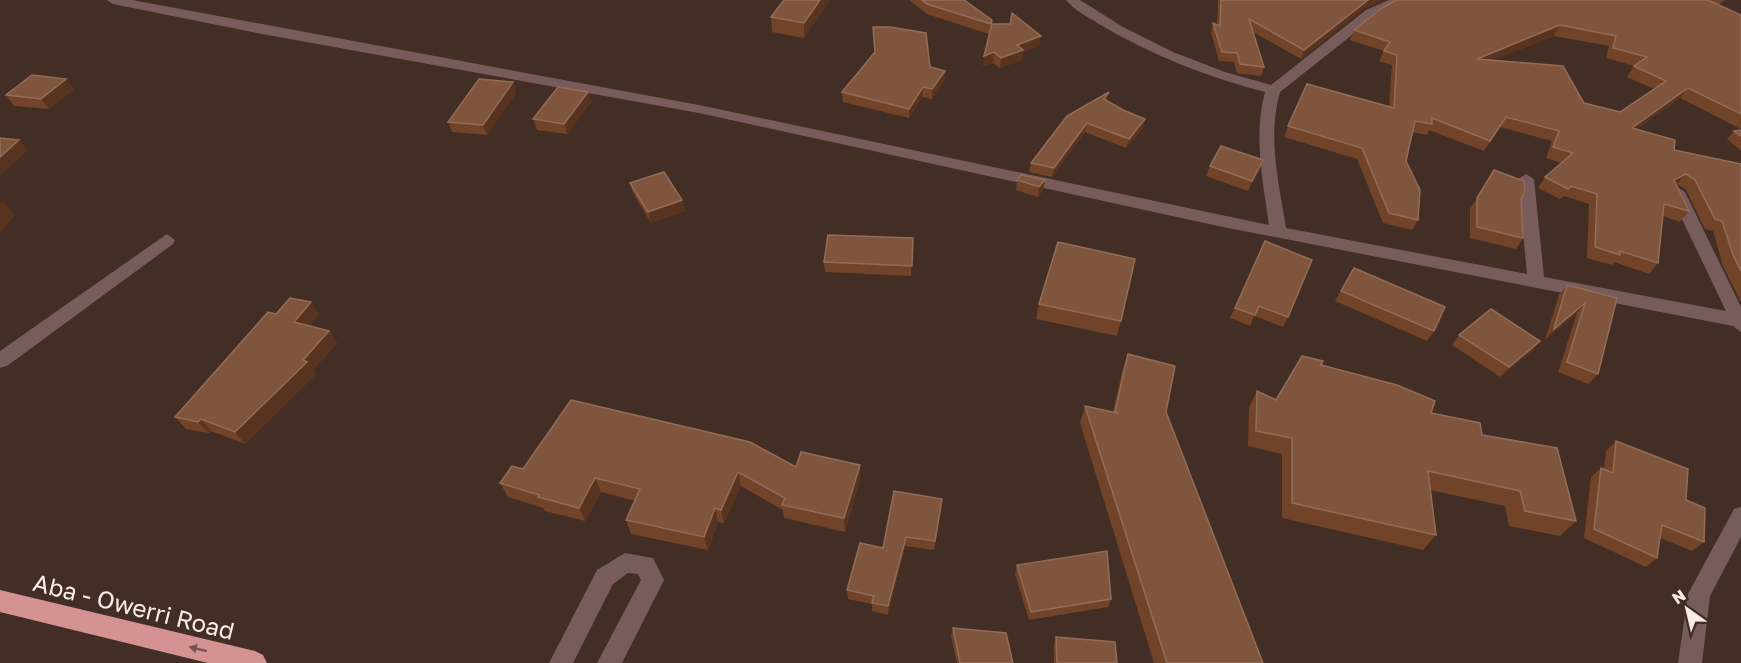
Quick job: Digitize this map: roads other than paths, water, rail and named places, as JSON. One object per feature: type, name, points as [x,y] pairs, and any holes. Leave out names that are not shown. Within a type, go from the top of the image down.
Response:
[{"type":"highway","name":"Aba - Owerri Road","points":[[0,601],[255,663]]},
{"type":"street","points":[[113,0],[134,2],[261,30],[699,109],[1278,233],[1741,322]]},
{"type":"street","points":[[1072,0],[1114,27],[1191,64],[1241,82],[1273,90]]},
{"type":"street","points":[[1278,233],[1267,143],[1266,107],[1273,90],[1371,13],[1400,0]]},
{"type":"street","points":[[1526,179],[1536,282]]},
{"type":"street","points":[[1676,191],[1741,322]]},
{"type":"street","points":[[0,361],[167,240]]},
{"type":"street","points":[[1690,663],[1699,594],[1741,516]]},
{"type":"street","points":[[561,663],[605,577],[625,563],[645,565],[653,580],[609,663]]}]
